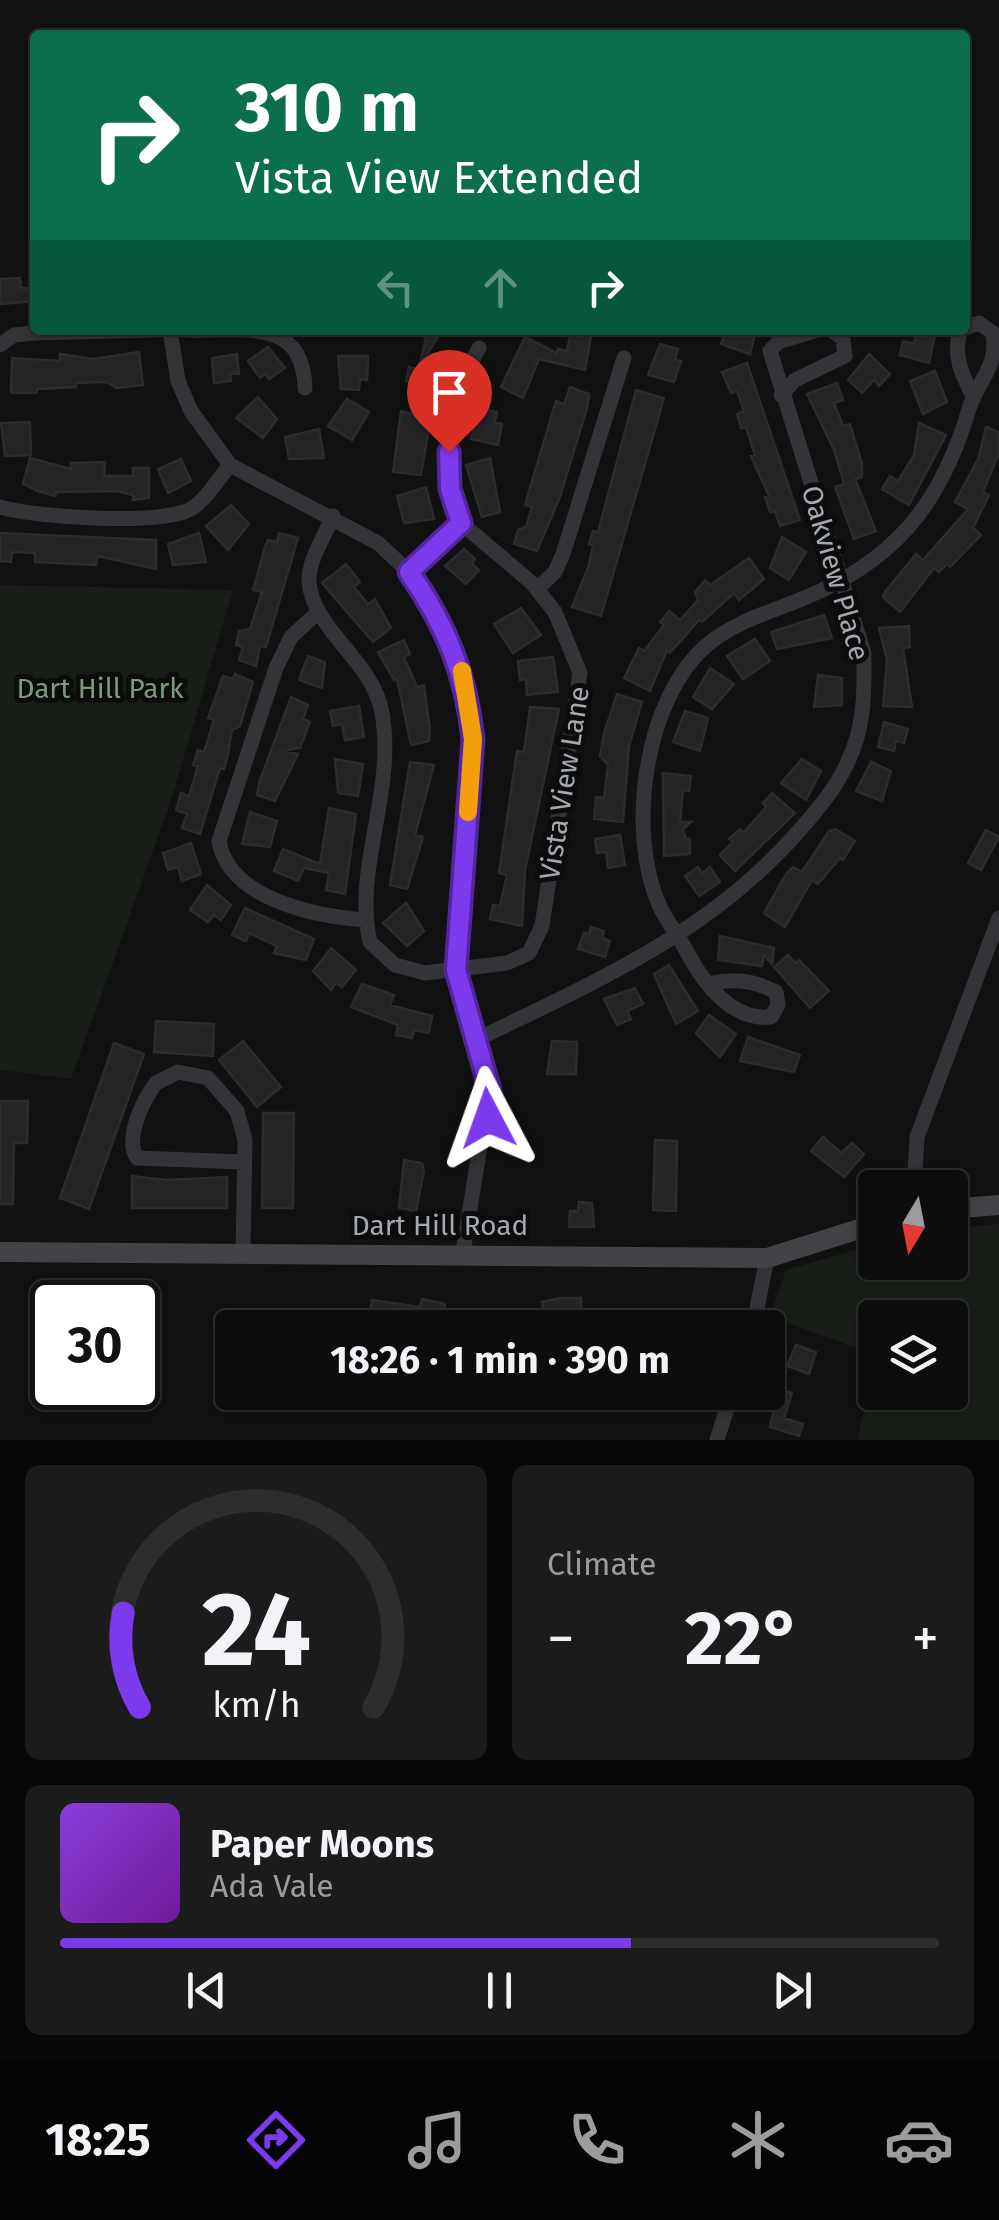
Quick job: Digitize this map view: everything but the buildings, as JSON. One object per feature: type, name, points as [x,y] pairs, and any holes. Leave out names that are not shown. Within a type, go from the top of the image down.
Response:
[{"type":"main road","points":[[968,1208],[999,1205]]},
{"type":"main road","name":"Dart Hill Road","points":[[0,1252],[463,1252],[767,1258],[858,1229]]},
{"type":"street","points":[[708,984],[660,907],[646,858],[642,797],[663,712],[683,670],[708,644],[749,619],[843,582],[906,533],[935,495],[956,454],[973,396],[990,373],[997,350],[993,333],[979,323],[970,326]]},
{"type":"street","points":[[0,345],[14,335],[30,333]]},
{"type":"street","points":[[171,335],[178,381],[191,411],[230,465],[378,543],[409,572],[448,634],[469,701],[473,739],[456,970],[490,1090],[463,1252]]},
{"type":"street","points":[[274,335],[289,339],[304,360],[305,388]]},
{"type":"street","name":"Oakview Place","points":[[478,1038],[644,958],[747,888],[841,778],[857,739],[864,703],[864,653],[770,352],[778,342],[800,335]]},
{"type":"street","points":[[781,395],[795,380],[845,356],[843,339],[838,335]]},
{"type":"street","points":[[960,335],[955,347],[959,371],[973,396]]},
{"type":"street","points":[[409,572],[461,523],[450,489],[449,452],[460,383],[479,348]]},
{"type":"street","points":[[537,590],[556,572],[563,554],[624,358]]},
{"type":"street","points":[[0,507],[28,514],[165,517],[193,509],[230,465]]},
{"type":"street","points":[[333,516],[309,578],[317,613],[364,670],[381,708],[386,786],[365,920],[370,942],[395,965],[426,973],[456,970]]},
{"type":"street","name":"Vista View Lane","points":[[456,970],[507,964],[529,954],[542,926],[580,673],[570,640],[537,590],[461,523]]},
{"type":"street","points":[[317,613],[291,637],[276,668],[219,841],[223,861],[237,880],[334,918],[365,920]]},
{"type":"street","points":[[915,1170],[917,1137],[999,918]]},
{"type":"street","points":[[243,1253],[244,1162],[244,1123],[218,1087],[196,1074],[168,1074],[156,1083],[133,1132],[132,1151],[136,1158],[244,1162]]},
{"type":"street","points":[[757,1310],[767,1258]]},
{"type":"street","points":[[716,1440],[726,1410]]},
{"type":"green space","name":"Dart Hill Park","points":[[0,585],[233,590],[172,798],[71,1079],[0,1070]]},
{"type":"green space","points":[[999,1224],[999,1440],[857,1440],[864,1410],[968,1410],[968,1300],[858,1300],[858,1349],[785,1322],[785,1310],[772,1310],[786,1270],[858,1249],[858,1280],[968,1280],[968,1227]]},
{"type":"slow traffic","points":[[462,671],[473,739],[468,812]]},
{"type":"route","points":[[449,452],[450,489],[461,523],[409,572],[448,634],[469,701],[473,739],[456,970],[490,1090],[488,1118]]}]
